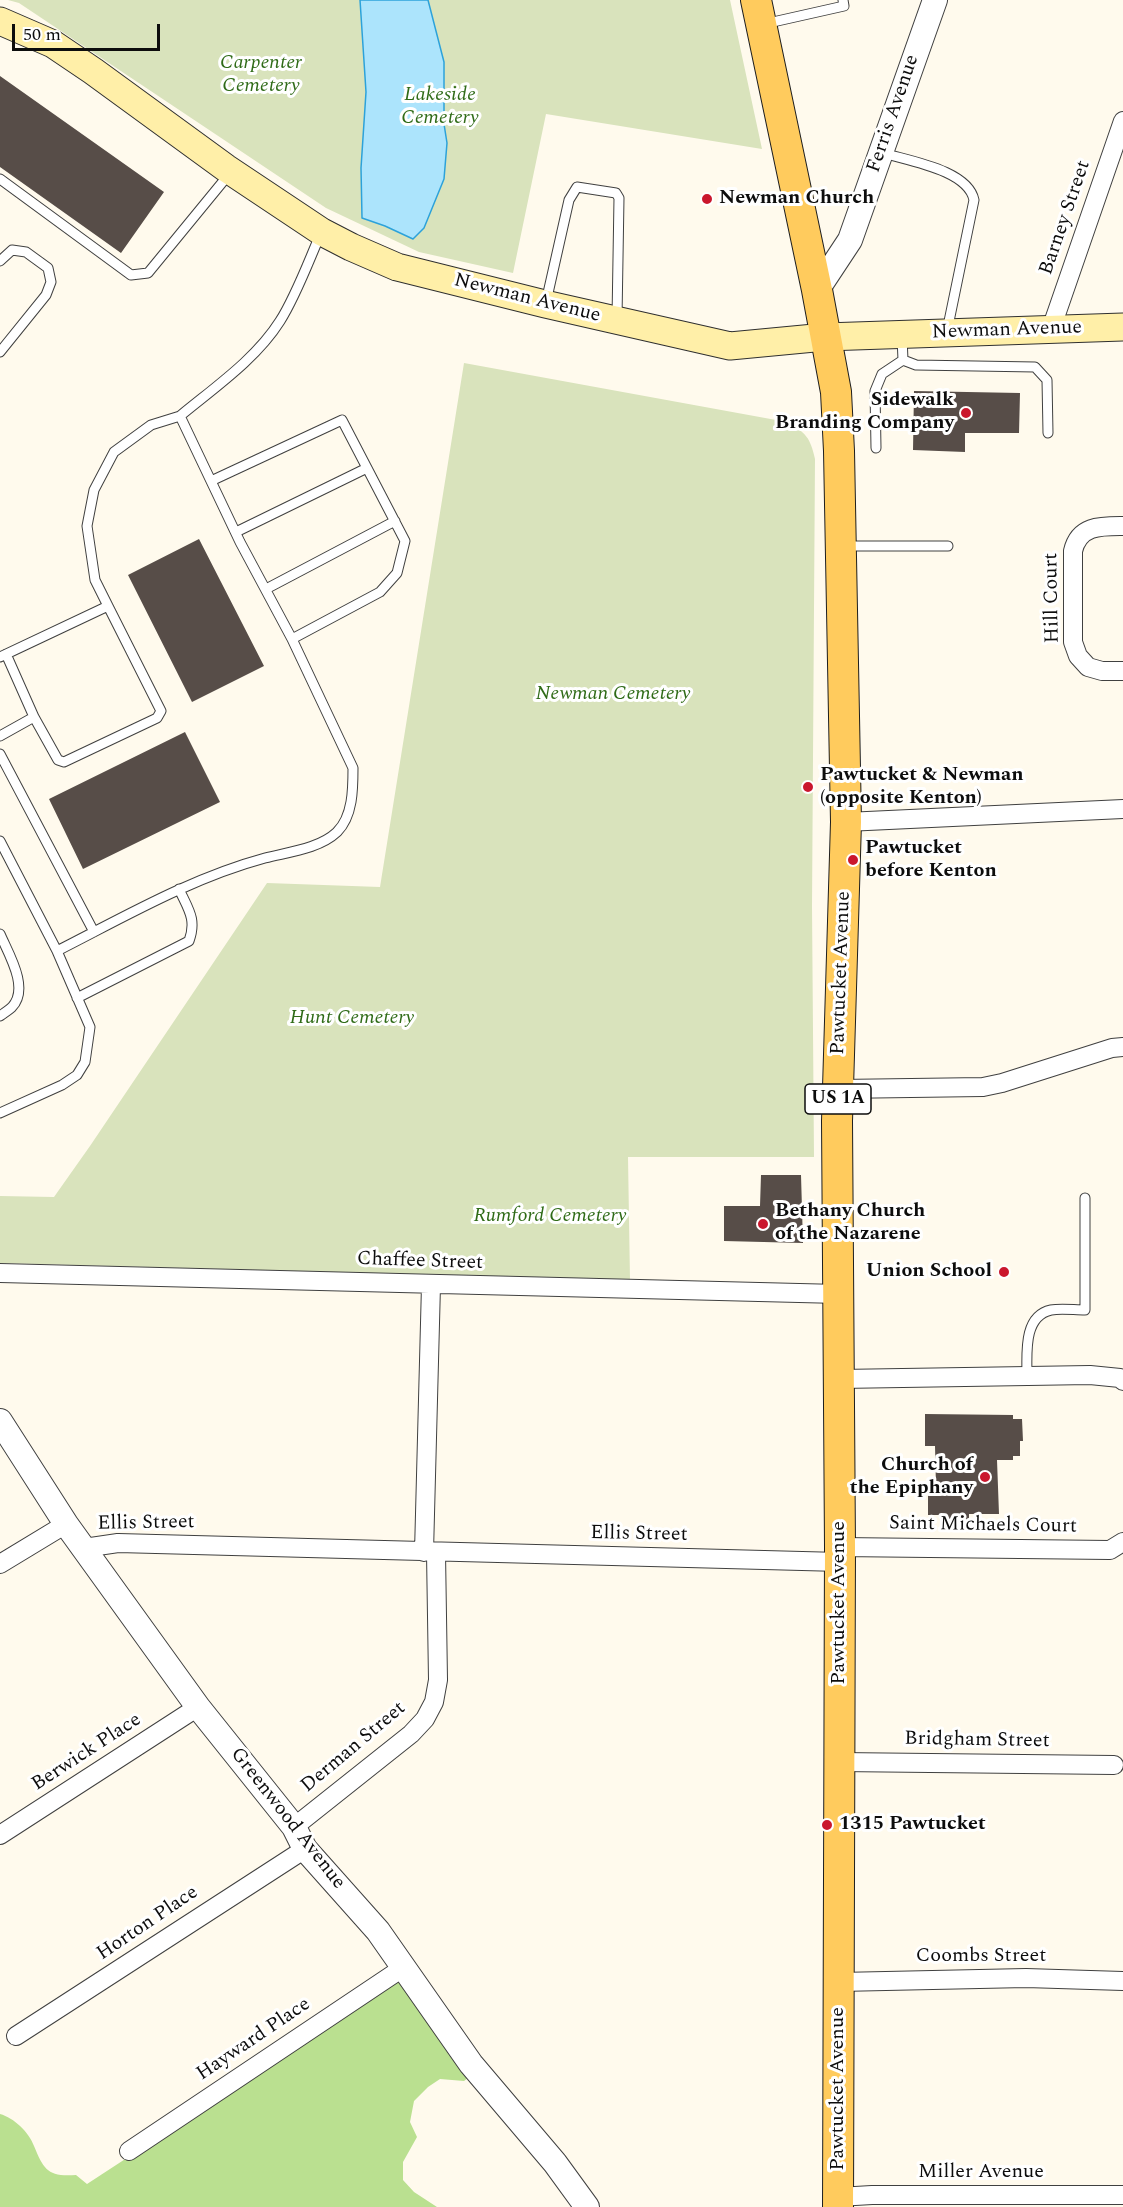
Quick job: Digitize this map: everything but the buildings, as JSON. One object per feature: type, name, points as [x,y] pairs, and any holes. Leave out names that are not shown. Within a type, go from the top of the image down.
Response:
[{"type":"main road","name":"Pawtucket Avenue","points":[[759,13],[836,392],[846,822],[839,1089],[838,2202]]},
{"type":"main road","name":"Newman Avenue","points":[[0,21],[53,44],[231,172],[322,232],[397,267],[545,304],[730,346],[825,337],[903,347],[946,333],[1123,327]]},
{"type":"street","name":"Ferris Avenue","points":[[817,290],[850,240],[935,0]]},
{"type":"street","name":"Barney Street","points":[[1052,330],[1123,121]]},
{"type":"street","name":"Hill Court","points":[[1123,526],[1100,526],[1084,531],[1076,540],[1073,551],[1073,642],[1078,656],[1088,667],[1102,671],[1123,671]]},
{"type":"street","points":[[846,822],[1123,809]]},
{"type":"street","points":[[839,1089],[983,1087],[1112,1048],[1123,1047]]},
{"type":"street","name":"Chaffee Street","points":[[0,1274],[839,1294]]},
{"type":"street","name":"Derman Street","points":[[294,1827],[411,1734],[425,1719],[434,1702],[438,1680],[430,1553],[431,1285]]},
{"type":"street","points":[[840,1379],[1090,1375],[1120,1378],[1123,1381]]},
{"type":"street","name":"Greenwood Avenue","points":[[0,1421],[66,1524],[198,1707],[294,1827],[305,1849],[378,1931],[471,2064],[555,2163],[587,2207]]},
{"type":"street","points":[[0,1564],[66,1524]]},
{"type":"street","name":"Saint Michaels Court","points":[[840,1555],[1110,1550],[1123,1542]]},
{"type":"street","name":"Ellis Street","points":[[84,1548],[118,1544],[430,1553],[840,1555]]},
{"type":"street","name":"Berwick Place","points":[[0,1835],[198,1707]]},
{"type":"street","name":"Bridgham Street","points":[[839,1762],[1114,1765]]},
{"type":"street","name":"Horton Place","points":[[16,2036],[305,1849]]},
{"type":"street","name":"Hayward Place","points":[[129,2151],[404,1967]]},
{"type":"street","name":"Coombs Street","points":[[839,1982],[1004,1978],[1123,1981]]},
{"type":"street","name":"Miller Avenue","points":[[838,2202],[872,2195],[1123,2195]]},
{"type":"lane","points":[[759,13],[844,6],[843,0]]},
{"type":"lane","points":[[881,153],[951,174],[964,182],[972,191],[974,200],[946,333]]},
{"type":"lane","points":[[0,180],[131,275],[148,273],[231,172]]},
{"type":"lane","points":[[545,304],[569,200],[574,190],[577,187],[616,193],[619,198],[617,320]]},
{"type":"lane","points":[[108,606],[3,655],[58,760],[64,762],[157,718],[161,711],[95,580],[87,526],[94,490],[114,452],[151,425],[180,416],[248,359],[266,340],[281,320],[322,232]]},
{"type":"lane","points":[[0,261],[12,250],[26,252],[48,268],[51,282],[46,295],[0,352]]},
{"type":"lane","points":[[876,448],[876,391],[882,374],[903,347],[916,365],[1035,367],[1047,380],[1048,434]]},
{"type":"lane","points":[[57,951],[179,889],[244,864],[322,843],[338,832],[348,814],[353,789],[353,768],[292,639],[236,532],[180,416]]},
{"type":"lane","points":[[211,481],[342,420],[395,521],[405,541],[397,573],[380,592],[292,639]]},
{"type":"lane","points":[[236,532],[367,468]]},
{"type":"lane","points":[[266,589],[395,521]]},
{"type":"lane","points":[[840,546],[948,546]]},
{"type":"lane","points":[[0,736],[34,717]]},
{"type":"lane","points":[[0,754],[94,932]]},
{"type":"lane","points":[[0,841],[57,951],[90,1027],[86,1062],[77,1075],[62,1085],[0,1113]]},
{"type":"lane","points":[[77,998],[189,941],[194,928],[192,916],[179,889]]},
{"type":"lane","points":[[0,934],[18,978],[19,992],[14,1006],[0,1016]]},
{"type":"lane","points":[[1028,1375],[1028,1336],[1035,1320],[1050,1310],[1084,1310],[1085,1198]]},
{"type":"green space","name":"Lakeside Cemetery","points":[[8,0],[730,0],[762,149],[546,114],[513,273],[419,252],[326,208],[19,3]]},
{"type":"green space","points":[[464,363],[787,422],[799,429],[811,445],[815,459],[812,906],[814,1157],[628,1157],[630,1280],[0,1263],[0,1196],[54,1197],[267,883],[380,887]]},
{"type":"green space","points":[[404,1977],[468,2078],[464,2081],[440,2079],[414,2101],[410,2122],[417,2137],[403,2162],[403,2180],[414,2192],[437,2207],[0,2207],[0,2114],[16,2122],[25,2131],[48,2170],[59,2175],[76,2175],[87,2184]]},
{"type":"water","points":[[360,0],[428,0],[444,62],[444,124],[447,143],[444,179],[424,228],[413,239],[362,218],[361,168],[366,92]]},
{"type":"place","name":"Newman Church","points":[[707,199]]},
{"type":"place","name":"Sidewalk Branding Company","points":[[966,413]]},
{"type":"place","name":"Pawtucket & Newman (opposite Kenton)","points":[[808,787]]},
{"type":"place","name":"Pawtucket before Kenton","points":[[853,860]]},
{"type":"place","name":"Bethany Church of the Nazarene","points":[[763,1224]]},
{"type":"place","name":"Union School","points":[[1004,1272]]},
{"type":"place","name":"Church of the Epiphany","points":[[985,1477]]},
{"type":"place","name":"1315 Pawtucket","points":[[827,1825]]},
{"type":"park label","name":"Carpenter Cemetery","points":[[261,76]]},
{"type":"park label","name":"Newman Cemetery","points":[[613,695]]},
{"type":"park label","name":"Hunt Cemetery","points":[[352,1019]]},
{"type":"park label","name":"Rumford Cemetery","points":[[550,1217]]}]
